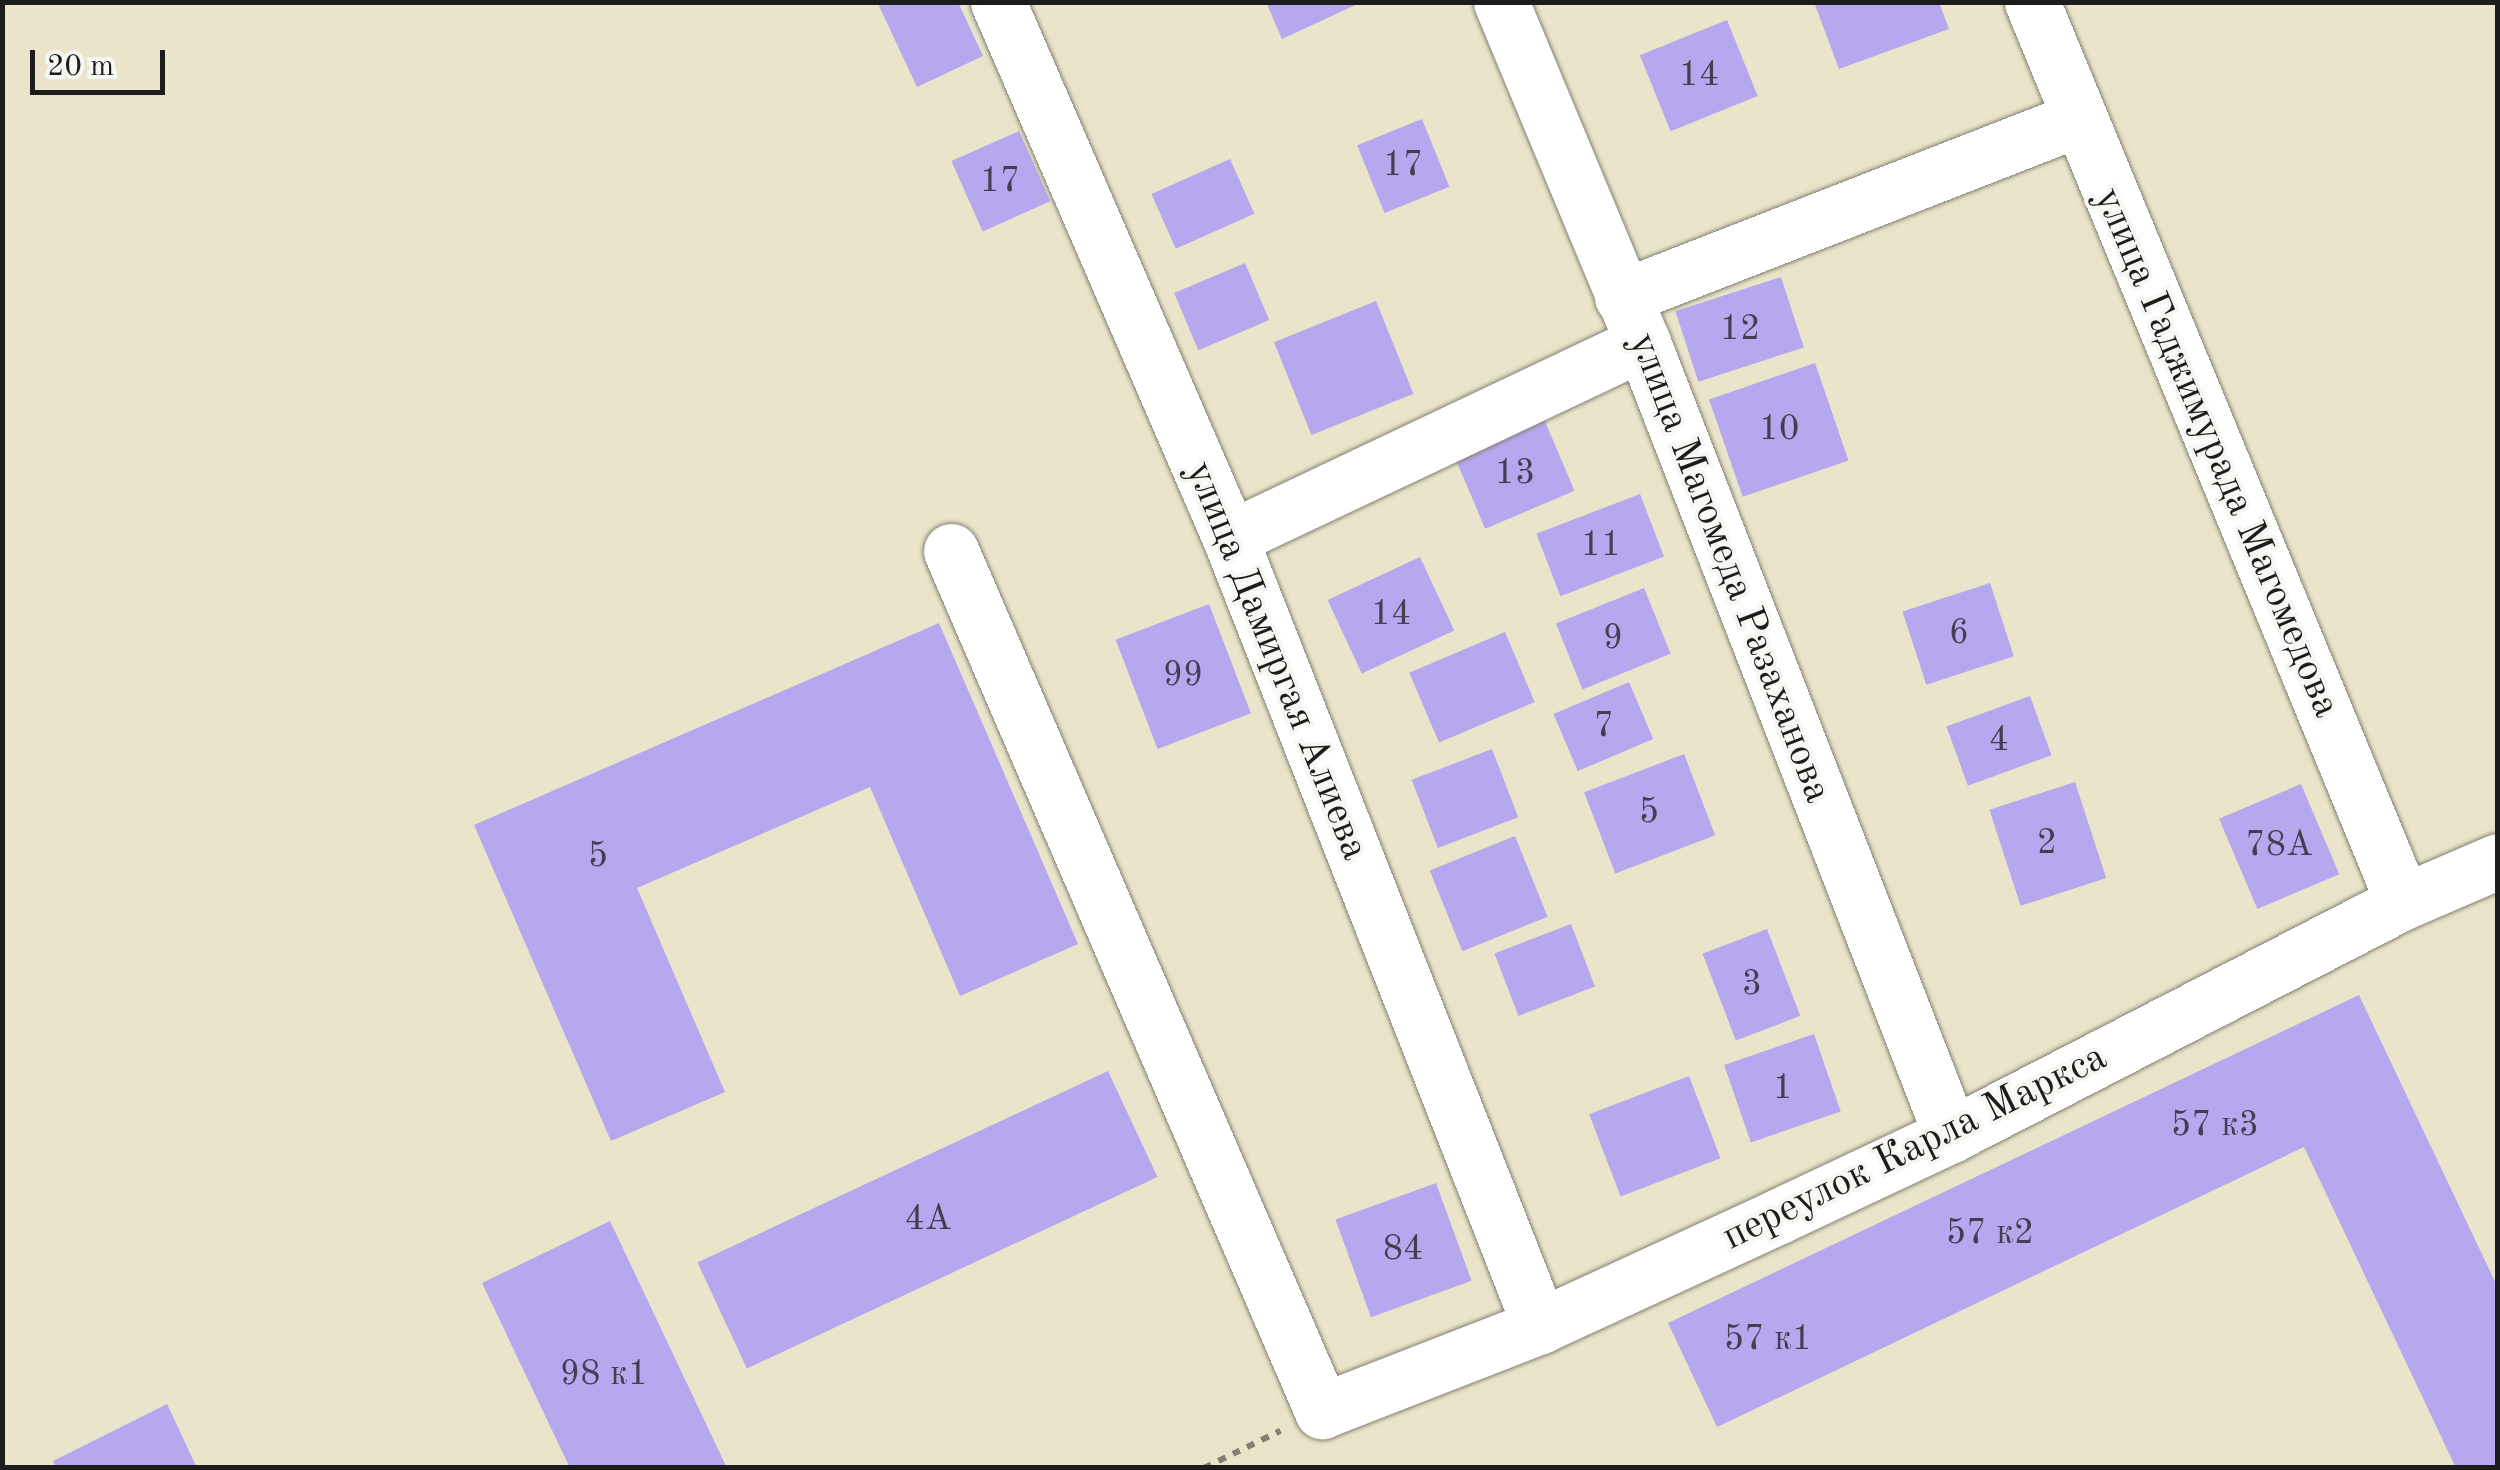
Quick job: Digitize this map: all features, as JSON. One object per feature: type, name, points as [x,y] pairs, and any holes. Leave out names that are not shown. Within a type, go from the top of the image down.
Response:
[{"type":"street","name":"улица Дамиргая Алиева","points":[[998,2],[1230,538],[1540,1326]]},
{"type":"street","name":"улица Магомеда Разаханова","points":[[1501,2],[1632,320],[1951,1136]]},
{"type":"street","name":"улица Гаджимурада Магомедова","points":[[2032,2],[2403,902]]},
{"type":"street","points":[[1230,538],[1632,320],[2078,120]]},
{"type":"street","points":[[951,550],[1322,1411]]},
{"type":"street","name":"переулок Карла Маркса","points":[[1322,1411],[1540,1326],[1951,1136],[2403,902],[2498,861]]},
{"type":"path","points":[[1204,1468],[1322,1411]]},
{"type":"building","points":[[887,2],[958,2],[983,56],[917,87],[879,6]]},
{"type":"building","points":[[1266,2],[1362,2],[1282,39]]},
{"type":"building","points":[[1814,2],[1939,2],[1949,29],[1839,69]]},
{"type":"building","points":[[1727,20],[1758,96],[1671,131],[1640,55]]},
{"type":"building","points":[[1422,119],[1449,187],[1384,213],[1357,145]]},
{"type":"building","points":[[1019,131],[1050,201],[983,231],[951,161]]},
{"type":"building","points":[[1230,159],[1254,214],[1176,249],[1151,194]]},
{"type":"building","points":[[1245,263],[1269,320],[1198,350],[1174,293]]},
{"type":"building","points":[[1781,277],[1804,347],[1698,382],[1675,311]]},
{"type":"building","points":[[1376,301],[1413,394],[1311,435],[1274,342]]},
{"type":"building","points":[[1815,363],[1849,460],[1743,497],[1709,399]]},
{"type":"building","points":[[1544,419],[1574,491],[1485,529],[1455,457]]},
{"type":"building","points":[[1640,494],[1664,557],[1560,596],[1536,534]]},
{"type":"building","points":[[1420,557],[1454,630],[1362,674],[1328,600]]},
{"type":"building","points":[[1990,583],[2014,656],[1926,685],[1903,611]]},
{"type":"building","points":[[1644,588],[1671,654],[1583,689],[1556,624]]},
{"type":"building","points":[[1209,604],[1251,713],[1158,749],[1116,640]]},
{"type":"building","points":[[939,623],[1078,944],[960,996],[870,787],[637,888],[725,1092],[611,1141],[474,825]]},
{"type":"building","points":[[1505,632],[1535,702],[1439,743],[1409,673]]},
{"type":"building","points":[[1629,682],[1653,739],[1578,771],[1554,714]]},
{"type":"building","points":[[2030,696],[2052,755],[1968,786],[1946,726]]},
{"type":"building","points":[[1492,749],[1518,817],[1438,848],[1412,780]]},
{"type":"building","points":[[1684,754],[1715,835],[1615,874],[1584,792]]},
{"type":"building","points":[[2075,782],[2106,878],[2021,906],[1989,810]]},
{"type":"building","points":[[2301,784],[2339,874],[2257,909],[2219,819]]},
{"type":"building","points":[[1515,836],[1548,917],[1462,951],[1430,870]]},
{"type":"building","points":[[1571,924],[1595,987],[1518,1016],[1494,953]]},
{"type":"building","points":[[1767,929],[1800,1016],[1736,1041],[1703,954]]},
{"type":"building","points":[[2359,995],[2498,1288],[2498,1468],[2456,1468],[2304,1147],[1717,1427],[1668,1323]]},
{"type":"building","points":[[1814,1034],[1841,1112],[1751,1142],[1724,1065]]},
{"type":"building","points":[[1108,1071],[1157,1177],[747,1368],[697,1262]]},
{"type":"building","points":[[1689,1076],[1721,1158],[1621,1197],[1589,1114]]},
{"type":"building","points":[[1436,1183],[1472,1281],[1371,1317],[1335,1220]]},
{"type":"building","points":[[610,1221],[727,1468],[570,1468],[482,1283]]},
{"type":"building","points":[[167,1404],[197,1468],[56,1468],[53,1461]]}]
